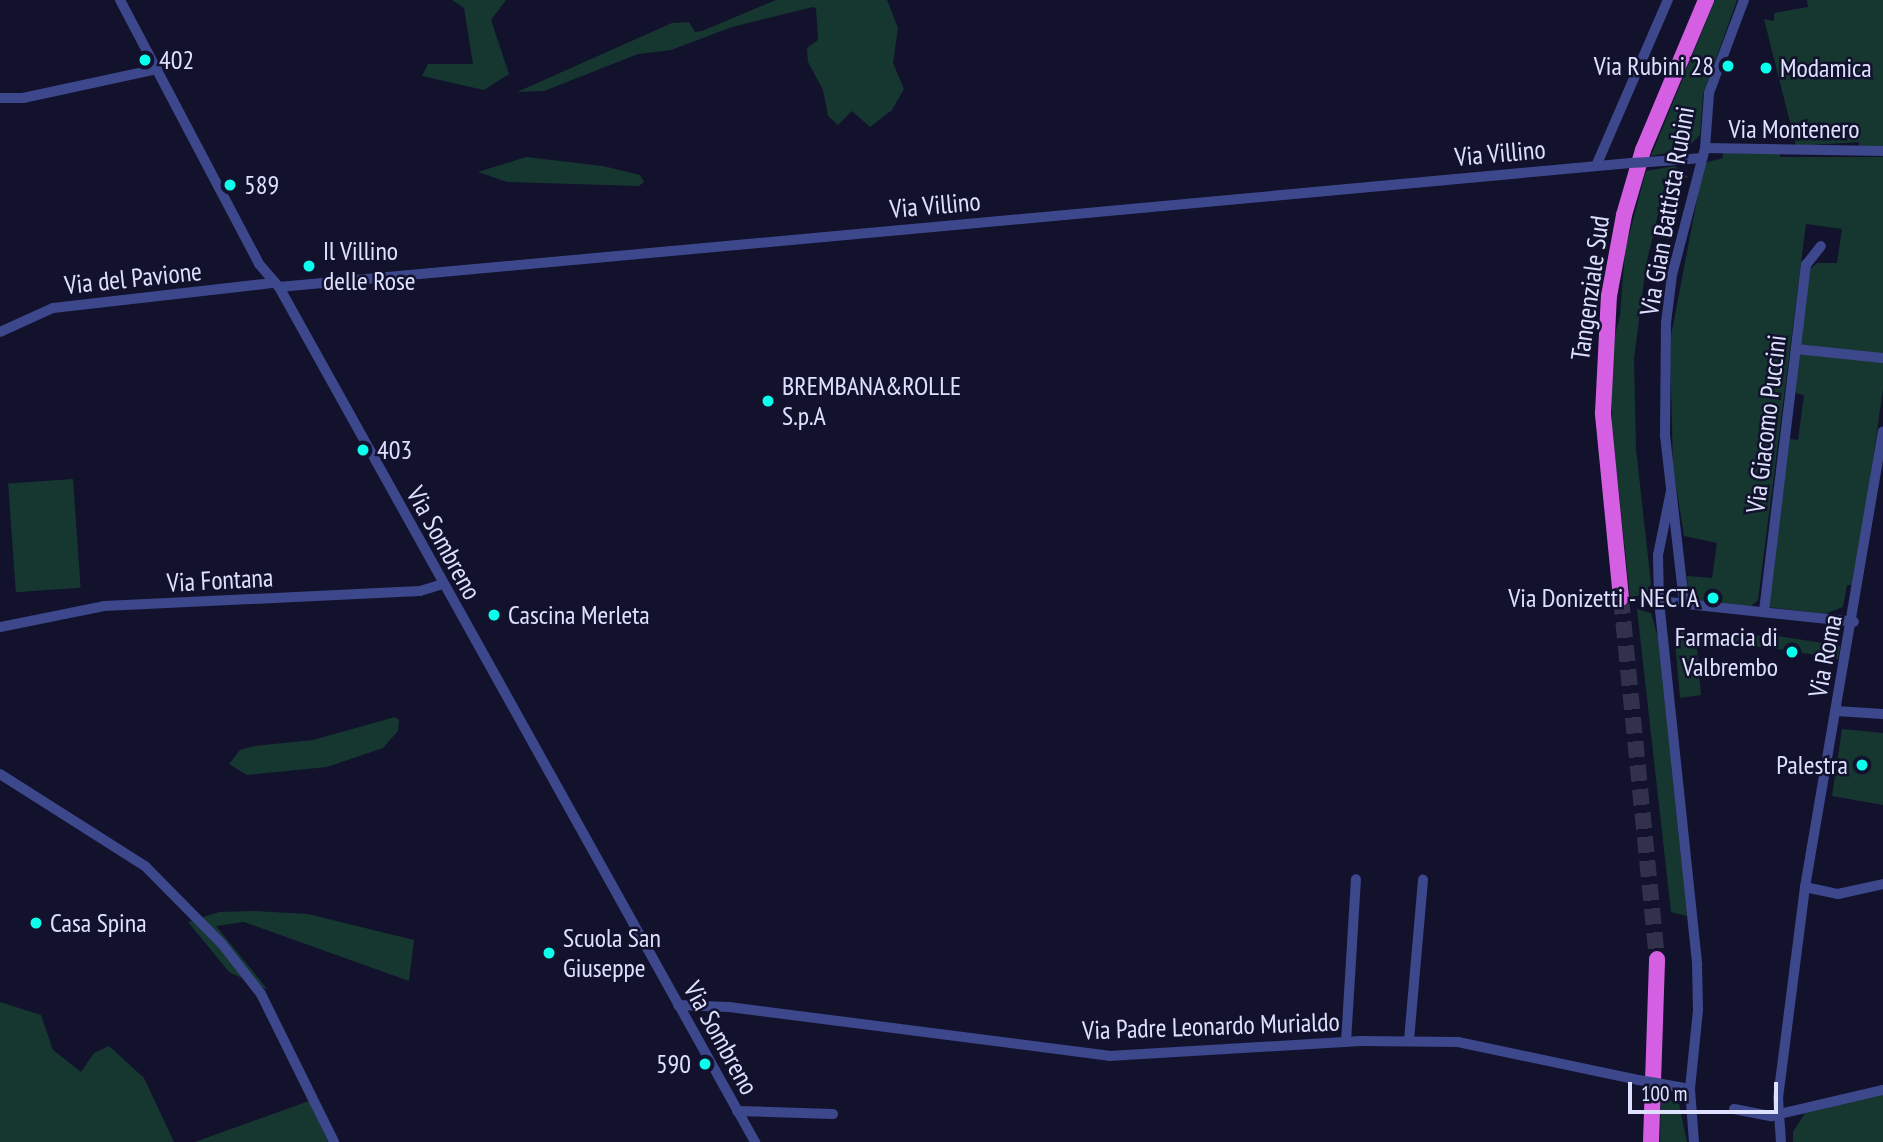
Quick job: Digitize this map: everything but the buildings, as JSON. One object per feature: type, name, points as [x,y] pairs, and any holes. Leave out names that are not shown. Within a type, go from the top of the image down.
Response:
[{"type":"highway","name":"Tangenziale Sud","points":[[1621,598],[1603,413],[1609,296],[1624,215],[1643,149],[1706,0]]},
{"type":"highway","points":[[1651,1142],[1657,959]]},
{"type":"street","name":"Via Sombreno","points":[[120,0],[259,264],[276,285],[755,1142]]},
{"type":"street","points":[[1595,166],[1668,0]]},
{"type":"street","name":"Via Gian Battista Rubini","points":[[1684,602],[1664,411],[1667,323],[1672,275],[1703,153],[1709,93],[1744,0]]},
{"type":"street","points":[[0,98],[23,98],[157,69]]},
{"type":"street","name":"Via Montenero","points":[[1595,166],[1703,153],[1883,151]]},
{"type":"street","name":"Via Villino","points":[[276,285],[1595,166]]},
{"type":"street","name":"Via Giacomo Puccini","points":[[1764,611],[1806,265],[1821,246]]},
{"type":"street","name":"Via del Pavione","points":[[0,331],[53,307],[276,285]]},
{"type":"street","points":[[1796,349],[1883,358]]},
{"type":"street","name":"Via Roma","points":[[1781,1142],[1778,1114],[1805,887],[1854,622],[1883,432]]},
{"type":"street","points":[[1671,491],[1658,555],[1659,601],[1697,965],[1698,1010],[1690,1089],[1694,1142]]},
{"type":"street","name":"Via Fontana","points":[[0,627],[104,606],[420,591],[443,584]]},
{"type":"street","points":[[1659,601],[1854,622]]},
{"type":"street","points":[[1836,711],[1883,714]]},
{"type":"street","points":[[0,774],[145,866],[222,944],[261,994],[334,1142]]},
{"type":"street","points":[[1346,1042],[1356,879]]},
{"type":"street","points":[[1409,1040],[1423,880]]},
{"type":"street","points":[[1805,887],[1838,894],[1883,884]]},
{"type":"street","name":"Via Padre Leonardo Murialdo","points":[[678,1005],[729,1007],[1094,1055],[1346,1042],[1458,1042],[1690,1089]]},
{"type":"street","points":[[1734,1110],[1778,1114],[1883,1090]]},
{"type":"street","points":[[737,1111],[833,1114]]},
{"type":"green space","points":[[452,0],[506,0],[491,20],[509,74],[484,90],[422,76],[428,64],[473,64],[464,8]]},
{"type":"green space","points":[[776,0],[887,0],[898,28],[893,63],[904,89],[892,110],[870,127],[852,111],[838,125],[828,116],[823,90],[808,62],[807,48],[818,40],[816,8],[813,7],[732,27],[671,50],[638,54],[544,91],[517,92],[672,23],[689,22],[695,32],[702,31]]},
{"type":"green space","points":[[1715,0],[1737,0],[1703,95],[1700,135],[1686,149],[1651,156]]},
{"type":"green space","points":[[1807,0],[1883,0],[1883,146],[1859,146],[1859,142],[1796,146],[1764,19],[1774,21],[1774,13],[1808,7]]},
{"type":"green space","points":[[1723,151],[1780,152],[1780,157],[1883,157],[1883,389],[1855,585],[1847,585],[1843,607],[1825,614],[1768,607],[1790,439],[1798,440],[1804,395],[1796,393],[1797,371],[1810,269],[1817,263],[1837,263],[1842,229],[1806,224],[1758,600],[1751,606],[1688,599],[1687,576],[1712,578],[1717,543],[1684,536],[1673,466],[1670,341],[1704,163],[1723,158]]},
{"type":"green space","points":[[526,157],[603,166],[640,175],[644,182],[639,186],[507,182],[478,172]]},
{"type":"green space","points":[[1675,166],[1689,178],[1667,176],[1646,265],[1634,359],[1636,449],[1651,584],[1647,594],[1630,597],[1612,427],[1612,346],[1620,316],[1625,250],[1646,171]]},
{"type":"green space","points":[[73,479],[81,588],[16,592],[8,484]]},
{"type":"green space","points":[[1637,609],[1651,613],[1658,638],[1687,916],[1671,912]]},
{"type":"green space","points":[[1674,630],[1750,639],[1763,634],[1761,647],[1697,648],[1701,695],[1680,698]]},
{"type":"green space","points":[[1772,635],[1840,646],[1838,659],[1770,648]]},
{"type":"green space","points":[[395,717],[399,720],[398,731],[383,748],[327,767],[247,775],[229,764],[240,750],[254,746],[313,740]]},
{"type":"green space","name":"Palestra","points":[[1842,729],[1883,733],[1883,805],[1832,796]]},
{"type":"green space","points":[[219,912],[308,914],[414,940],[409,981],[244,922],[216,926],[268,990],[229,972],[188,922]]},
{"type":"green space","points":[[0,1002],[41,1015],[53,1050],[81,1072],[94,1053],[109,1046],[144,1078],[174,1142],[0,1142]]},
{"type":"green space","points":[[1883,1094],[1883,1142],[1793,1142],[1793,1132],[1805,1113]]},
{"type":"green space","points":[[1661,1096],[1679,1104],[1687,1142],[1660,1142]]},
{"type":"green space","points":[[309,1101],[328,1142],[195,1142]]},
{"type":"tunnel","points":[[1621,598],[1657,959]]},
{"type":"place","name":"402","points":[[145,60]]},
{"type":"place","name":"Via Rubini 28","points":[[1728,66]]},
{"type":"place","name":"Modamica","points":[[1766,68]]},
{"type":"place","name":"589","points":[[230,185]]},
{"type":"place","name":"Il Villino delle Rose","points":[[309,266]]},
{"type":"place","name":"BREMBANA&ROLLE S.p.A","points":[[768,401]]},
{"type":"place","name":"403","points":[[363,450]]},
{"type":"place","name":"Via Donizetti - NECTA","points":[[1713,598]]},
{"type":"place","name":"Cascina Merleta","points":[[494,615]]},
{"type":"place","name":"Farmacia di Valbrembo","points":[[1792,652]]},
{"type":"place","name":"Palestra","points":[[1862,765]]},
{"type":"place","name":"Casa Spina","points":[[36,923]]},
{"type":"place","name":"Scuola San Giuseppe","points":[[549,953]]},
{"type":"place","name":"590","points":[[705,1064]]}]
